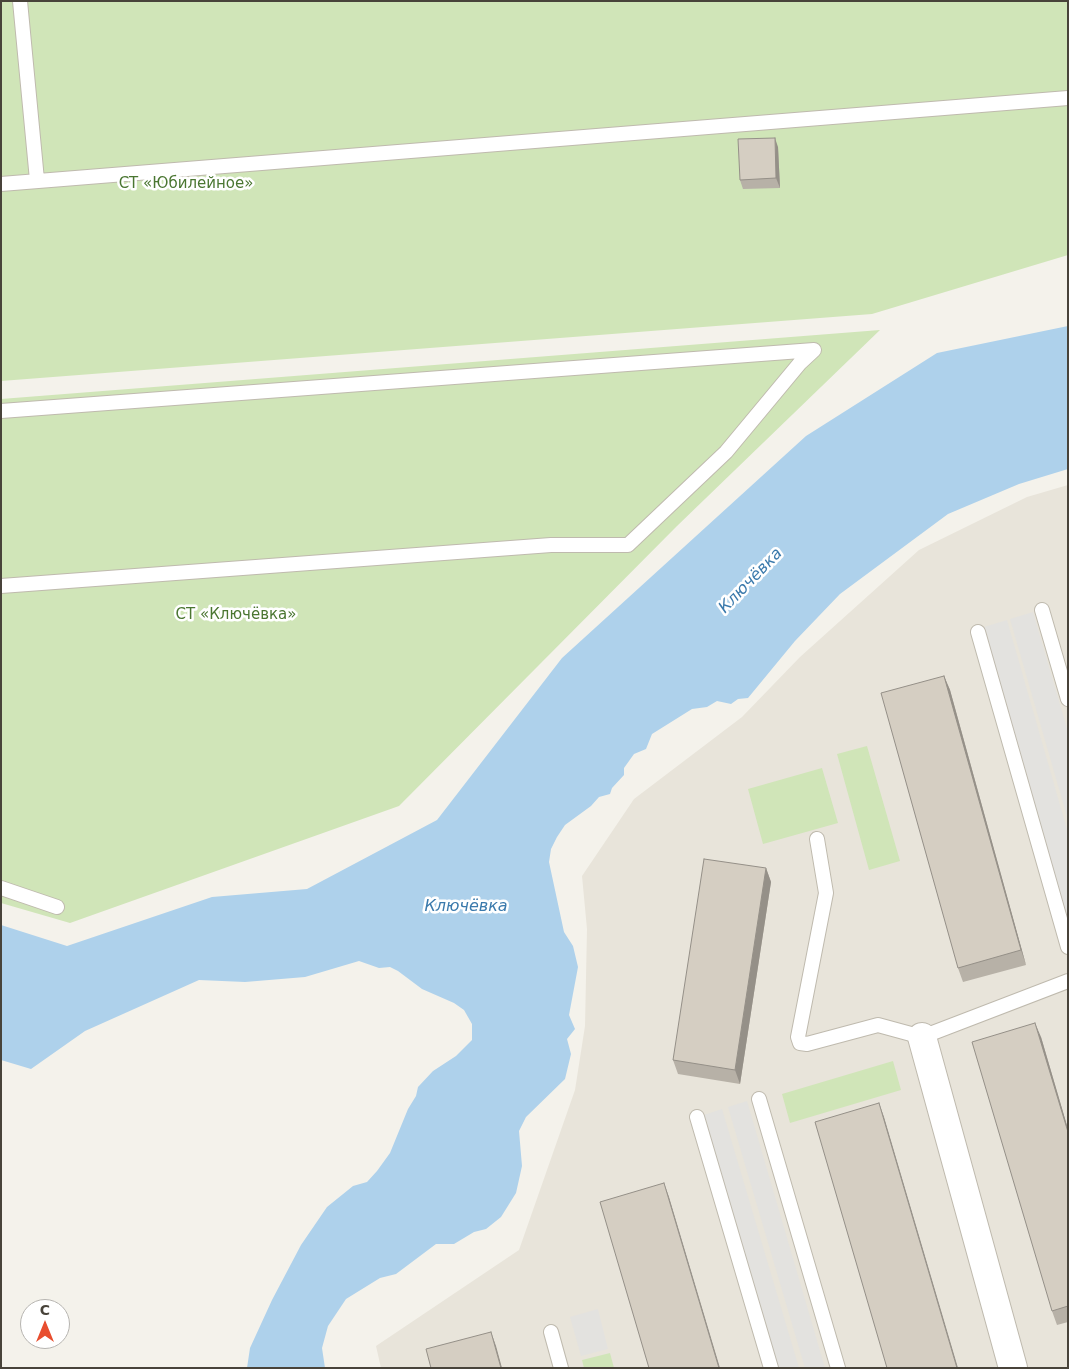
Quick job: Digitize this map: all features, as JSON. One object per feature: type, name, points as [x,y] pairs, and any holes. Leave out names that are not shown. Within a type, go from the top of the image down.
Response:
[{"type":"street","points":[[922,1036],[1013,1368]]},
{"type":"lane","points":[[20,1],[37,180]]},
{"type":"lane","points":[[1,184],[1068,98]]},
{"type":"lane","points":[[1,411],[814,350],[800,363],[726,452],[628,545],[551,545],[1,586]]},
{"type":"lane","points":[[1042,610],[1068,699]]},
{"type":"lane","points":[[978,632],[1068,947]]},
{"type":"lane","points":[[817,839],[826,893],[798,1037],[800,1043],[806,1044],[878,1025],[922,1036],[1068,981]]},
{"type":"lane","points":[[1,888],[56,907]]},
{"type":"lane","points":[[759,1099],[838,1368]]},
{"type":"lane","points":[[697,1118],[771,1368]]},
{"type":"lane","points":[[551,1332],[561,1368]]},
{"type":"shaded area","points":[[1068,485],[1068,1368],[381,1368],[376,1346],[519,1250],[575,1090],[585,1026],[587,929],[582,876],[634,799],[742,717],[800,657],[919,550],[1027,497]]},
{"type":"shaded area","points":[[1033,612],[1068,732],[1068,820],[1010,619]]},
{"type":"shaded area","points":[[1007,620],[1068,833],[1068,921],[984,627]]},
{"type":"shaded area","points":[[747,1101],[825,1368],[805,1368],[728,1107]]},
{"type":"shaded area","points":[[722,1109],[799,1368],[778,1368],[704,1115]]},
{"type":"shaded area","points":[[598,1309],[608,1349],[581,1356],[570,1317]]},
{"type":"green space","name":"СТ «Юбилейное»","points":[[1,1],[1068,1],[1068,255],[872,314],[1,381]]},
{"type":"green space","name":"СТ «Ключёвка»","points":[[880,330],[677,526],[399,806],[70,923],[1,903],[1,399]]},
{"type":"green space","points":[[867,746],[900,861],[869,870],[837,754]]},
{"type":"green space","points":[[822,768],[838,823],[763,844],[748,789]]},
{"type":"green space","points":[[893,1061],[901,1090],[790,1123],[782,1094]]},
{"type":"green space","points":[[610,1353],[614,1368],[584,1368],[582,1360]]},
{"type":"water","name":"Ключёвка","points":[[1068,326],[1068,469],[1019,484],[948,514],[840,594],[795,641],[748,698],[738,699],[731,704],[717,701],[707,707],[692,709],[652,734],[646,749],[634,754],[624,768],[624,775],[612,788],[610,794],[599,797],[591,806],[565,825],[557,837],[551,849],[549,862],[564,932],[573,946],[578,967],[569,1015],[575,1029],[567,1039],[571,1054],[565,1079],[526,1117],[519,1131],[522,1166],[516,1193],[501,1217],[486,1229],[474,1232],[454,1244],[436,1244],[396,1274],[380,1278],[346,1299],[328,1326],[322,1348],[325,1368],[247,1368],[250,1348],[272,1300],[301,1245],[327,1207],[353,1186],[367,1182],[377,1171],[390,1153],[408,1109],[416,1096],[418,1087],[433,1071],[456,1056],[472,1040],[472,1024],[464,1010],[454,1003],[422,989],[398,971],[390,967],[379,968],[359,961],[305,977],[245,982],[199,980],[85,1031],[31,1069],[1,1060],[1,925],[67,946],[212,897],[307,889],[437,820],[562,658],[806,436],[937,353]]},
{"type":"building","points":[[775,138],[776,178],[740,180],[738,139]]},
{"type":"building","points":[[944,676],[1021,950],[958,968],[881,693]]},
{"type":"building","points":[[704,859],[766,868],[735,1070],[673,1060]]},
{"type":"building","points":[[1035,1023],[1068,1132],[1068,1306],[1052,1311],[972,1042]]},
{"type":"building","points":[[879,1103],[957,1368],[887,1368],[815,1122]]},
{"type":"building","points":[[664,1183],[719,1368],[649,1368],[600,1202]]},
{"type":"building","points":[[491,1332],[501,1368],[431,1368],[426,1349]]}]
